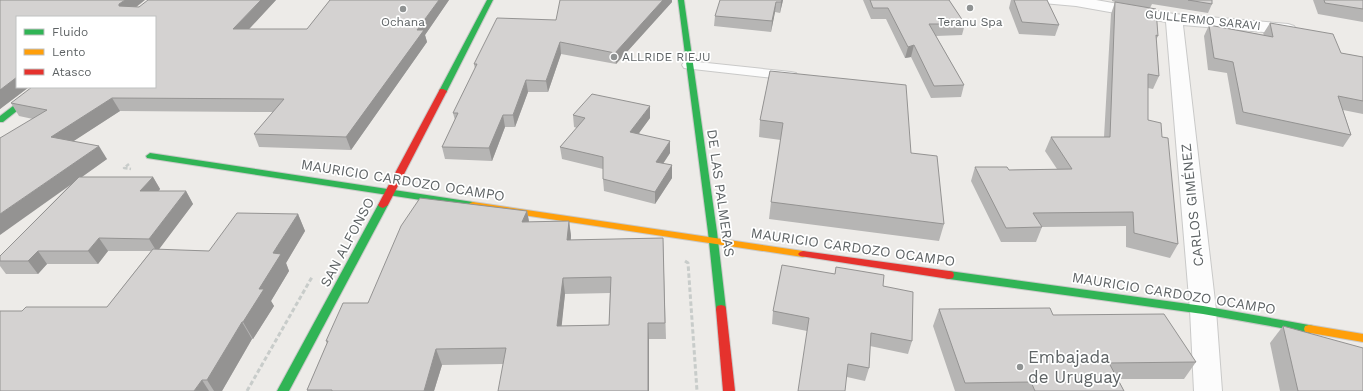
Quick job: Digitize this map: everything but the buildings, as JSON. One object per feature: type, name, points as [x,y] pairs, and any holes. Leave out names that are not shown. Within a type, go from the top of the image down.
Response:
[{"type":"street","name":"SAN ALFONSO","points":[[283,391],[390,192],[490,0]]},
{"type":"street","name":"DE LAS PALMERAS","points":[[682,0],[688,65],[715,242],[729,391]]},
{"type":"street","name":"GUILLERMO SARAVI","points":[[1048,0],[1077,1],[1174,19],[1288,29]]},
{"type":"street","name":"CARLOS GIMÉNEZ","points":[[1174,19],[1203,310],[1208,391]]},
{"type":"street","points":[[0,120],[42,88]]},
{"type":"street","name":"MAURICIO CARDOZO OCAMPO","points":[[150,156],[715,242],[1203,310],[1363,338]]},
{"type":"lane","points":[[688,65],[803,77]]},
{"type":"path","points":[[688,263],[697,391]]},
{"type":"path","name":"SAN ALFONSO","points":[[247,391],[313,276]]},
{"type":"traffic: fast","points":[[443,91],[490,0]]},
{"type":"traffic: fast","points":[[681,0],[721,309]]},
{"type":"traffic: fast","points":[[0,120],[42,88]]},
{"type":"traffic: fast","points":[[150,156],[473,205]]},
{"type":"traffic: fast","points":[[283,391],[383,205]]},
{"type":"traffic: fast","points":[[949,275],[1203,310],[1309,329]]},
{"type":"traffic: slow","points":[[473,205],[803,254]]},
{"type":"traffic: slow","points":[[1309,329],[1363,338]]},
{"type":"traffic: jam","points":[[383,205],[443,91]]},
{"type":"traffic: jam","points":[[803,254],[949,275]]},
{"type":"traffic: jam","points":[[721,309],[729,391]]},
{"type":"place","name":"Teranu Spa","points":[[970,8]]},
{"type":"place","name":"Ochana","points":[[403,9]]},
{"type":"place","name":"ALLRIDE RIEJU","points":[[614,57]]},
{"type":"place","name":"Embajada de Uruguay","points":[[1020,367]]}]
